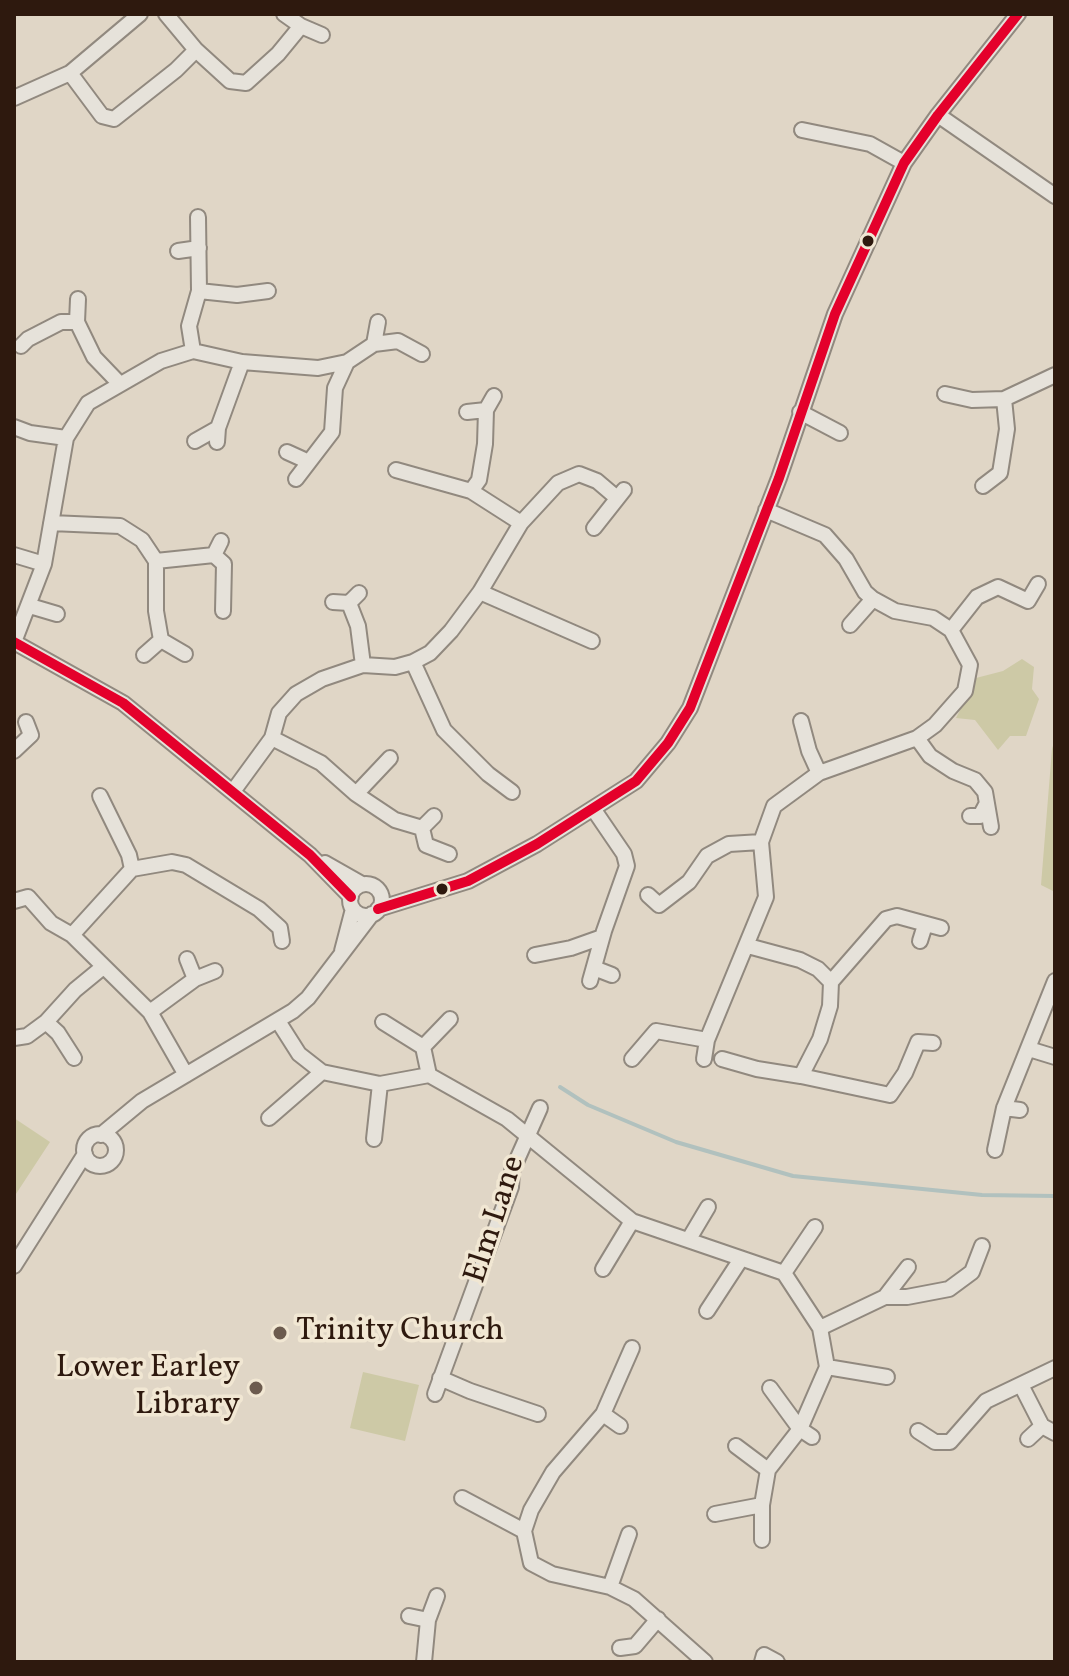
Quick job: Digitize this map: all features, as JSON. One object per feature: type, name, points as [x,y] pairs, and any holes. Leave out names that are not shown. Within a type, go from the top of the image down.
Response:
[{"type":"street","points":[[14,98],[70,73],[140,14]]},
{"type":"street","points":[[166,14],[196,50],[230,81],[246,83],[278,54],[301,26]]},
{"type":"street","points":[[284,14],[322,35]]},
{"type":"street","points":[[1005,30],[1010,14]]},
{"type":"street","points":[[422,354],[398,341],[374,344],[347,362],[318,368],[242,362],[193,351],[161,361],[88,403],[66,438],[44,564],[14,642],[123,703],[234,790],[310,855],[362,915],[377,906],[468,881],[594,810],[636,781],[668,743],[690,708],[766,510],[839,304],[904,163],[1018,14]]},
{"type":"street","points":[[70,73],[102,116],[114,119],[176,70],[196,50]]},
{"type":"street","points":[[938,115],[1055,196]]},
{"type":"street","points":[[802,130],[870,144],[904,163]]},
{"type":"street","points":[[193,351],[189,326],[199,291],[198,217]]},
{"type":"street","points":[[178,251],[199,248]]},
{"type":"street","points":[[199,291],[237,295],[253,285],[268,291]]},
{"type":"street","points":[[78,299],[77,322],[94,357],[119,383]]},
{"type":"street","points":[[21,346],[28,339],[61,322],[77,322]]},
{"type":"street","points":[[374,344],[378,322]]},
{"type":"street","points":[[195,441],[217,435],[242,362]]},
{"type":"street","points":[[296,479],[332,432],[335,388],[347,362]]},
{"type":"street","points":[[945,394],[972,400],[1004,399],[1055,375]]},
{"type":"street","points":[[983,486],[1000,473],[1007,429],[1004,399]]},
{"type":"street","points":[[467,412],[490,403],[479,480],[471,491]]},
{"type":"street","points":[[800,412],[840,433]]},
{"type":"street","points":[[14,427],[30,433],[66,438]]},
{"type":"street","points":[[287,452],[309,462]]},
{"type":"street","points":[[396,470],[471,491],[521,523]]},
{"type":"street","points":[[234,790],[272,738],[279,713],[296,694],[322,679],[363,665],[395,667],[430,653],[480,592],[521,523],[558,483],[579,474],[620,494],[594,528]]},
{"type":"street","points":[[704,1059],[707,1040],[766,897],[761,842],[774,806],[819,773],[917,738],[935,725],[965,691],[970,665],[951,630],[933,618],[895,611],[873,599],[825,535],[766,510]]},
{"type":"street","points":[[51,523],[120,526],[142,540],[156,561],[156,611],[161,640],[185,654]]},
{"type":"street","points":[[214,555],[221,541]]},
{"type":"street","points":[[14,555],[44,564]]},
{"type":"street","points":[[156,561],[214,555],[224,564],[223,611]]},
{"type":"street","points":[[1028,617],[1028,601],[1038,584]]},
{"type":"street","points":[[951,630],[977,597],[998,587],[1028,601]]},
{"type":"street","points":[[480,592],[592,641]]},
{"type":"street","points":[[333,602],[354,598],[363,665]]},
{"type":"street","points":[[850,625],[873,599]]},
{"type":"street","points":[[30,606],[57,614]]},
{"type":"street","points":[[144,655],[161,640]]},
{"type":"street","points":[[413,662],[444,730],[471,751],[512,792]]},
{"type":"street","points":[[801,721],[819,773]]},
{"type":"street","points":[[14,751],[33,731]]},
{"type":"street","points":[[272,738],[321,763],[370,806],[395,820],[422,828]]},
{"type":"street","points":[[917,738],[930,756],[953,771],[975,780],[985,792],[991,827]]},
{"type":"street","points":[[356,794],[390,758]]},
{"type":"street","points":[[100,796],[129,855],[132,869]]},
{"type":"street","points":[[970,816],[980,816],[987,803]]},
{"type":"street","points":[[594,810],[624,854],[627,866],[592,974],[612,975]]},
{"type":"street","points":[[422,828],[434,816]]},
{"type":"street","points":[[422,828],[426,845],[449,854]]},
{"type":"street","points":[[655,905],[689,882],[707,856],[729,844],[761,842]]},
{"type":"street","points":[[108,1139],[130,1109],[278,1021],[308,998],[377,906],[375,887],[362,884],[310,855]]},
{"type":"street","points":[[72,935],[132,869],[172,862],[186,865],[259,909],[286,932]]},
{"type":"street","points":[[342,951],[354,889],[362,884]]},
{"type":"street","points":[[14,901],[28,897],[51,923],[72,935],[150,1012],[186,1075]]},
{"type":"street","points":[[801,1076],[820,1039],[830,1006],[831,982],[886,919],[897,916],[941,928]]},
{"type":"street","points":[[920,941],[925,925]]},
{"type":"street","points":[[535,955],[571,948],[602,937]]},
{"type":"street","points":[[748,946],[800,960],[818,969],[831,982]]},
{"type":"street","points":[[187,959],[195,979]]},
{"type":"street","points":[[14,1038],[27,1036],[46,1022],[75,990],[103,967]]},
{"type":"street","points":[[150,1012],[195,979],[215,971]]},
{"type":"street","points":[[995,1150],[1004,1108],[1055,981]]},
{"type":"street","points":[[423,1047],[450,1019]]},
{"type":"street","points":[[278,1021],[299,1054],[322,1072],[380,1084],[429,1075],[507,1119],[632,1221],[784,1273],[820,1328],[827,1367],[806,1433],[768,1470],[762,1505],[762,1540]]},
{"type":"street","points":[[46,1022],[58,1033],[74,1058]]},
{"type":"street","points":[[383,1022],[423,1047],[429,1075]]},
{"type":"street","points":[[632,1059],[653,1025],[707,1040]]},
{"type":"street","points":[[722,1059],[757,1069],[890,1095],[905,1073],[912,1038],[933,1043]]},
{"type":"street","points":[[1029,1049],[1055,1057]]},
{"type":"street","points":[[269,1118],[322,1072]]},
{"type":"street","points":[[374,1139],[380,1084]]},
{"type":"street","name":"Elm Lane","points":[[435,1394],[511,1187],[512,1171],[540,1108]]},
{"type":"street","points":[[1004,1108],[1020,1110]]},
{"type":"street","points":[[14,1266],[85,1154],[88,1140],[108,1139]]},
{"type":"street","points":[[62,1193],[113,1159],[116,1150],[108,1139]]},
{"type":"street","points":[[85,1154],[90,1162],[99,1166]]},
{"type":"street","points":[[689,1239],[708,1207]]},
{"type":"street","points":[[603,1269],[632,1221]]},
{"type":"street","points":[[784,1273],[815,1227]]},
{"type":"street","points":[[820,1328],[885,1297],[907,1297],[949,1289],[972,1272],[982,1246]]},
{"type":"street","points":[[707,1311],[741,1259]]},
{"type":"street","points":[[885,1297],[908,1267]]},
{"type":"street","points":[[632,1348],[603,1414],[553,1472],[531,1510],[524,1531],[531,1563],[552,1574],[610,1587],[634,1599],[705,1662]]},
{"type":"street","points":[[827,1367],[887,1377]]},
{"type":"street","points":[[918,1431],[935,1442],[950,1442],[972,1428],[986,1401],[1055,1368]]},
{"type":"street","points":[[440,1378],[538,1414]]},
{"type":"street","points":[[1021,1385],[1049,1430],[1028,1439]]},
{"type":"street","points":[[770,1388],[806,1433]]},
{"type":"street","points":[[603,1414],[620,1426]]},
{"type":"street","points":[[736,1446],[768,1470]]},
{"type":"street","points":[[462,1498],[524,1531]]},
{"type":"street","points":[[715,1514],[762,1505]]},
{"type":"street","points":[[610,1587],[629,1534]]},
{"type":"street","points":[[424,1662],[428,1620],[437,1596]]},
{"type":"street","points":[[409,1616],[428,1620]]},
{"type":"street","points":[[620,1648],[635,1646],[658,1619]]},
{"type":"shaded area","points":[[1022,659],[1034,667],[1032,689],[1039,699],[1026,736],[1010,736],[998,750],[975,720],[956,718],[976,678],[1003,671]]},
{"type":"shaded area","points":[[1055,739],[1055,892],[1041,885]]},
{"type":"shaded area","points":[[14,1118],[50,1142],[14,1197]]},
{"type":"shaded area","points":[[363,1372],[419,1385],[405,1441],[350,1428]]},
{"type":"waterway","points":[[560,1087],[588,1105],[676,1142],[793,1176],[982,1195],[1055,1196]]},
{"type":"transit line","points":[[378,909],[468,881],[537,844],[636,781],[668,743],[690,708],[779,478],[835,314],[904,163],[1018,14]]},
{"type":"transit line","points":[[14,642],[123,703],[310,855],[351,897]]},
{"type":"place","name":"Trinity Church","points":[[280,1333]]},
{"type":"place","name":"Lower Earley Library","points":[[256,1388]]}]
